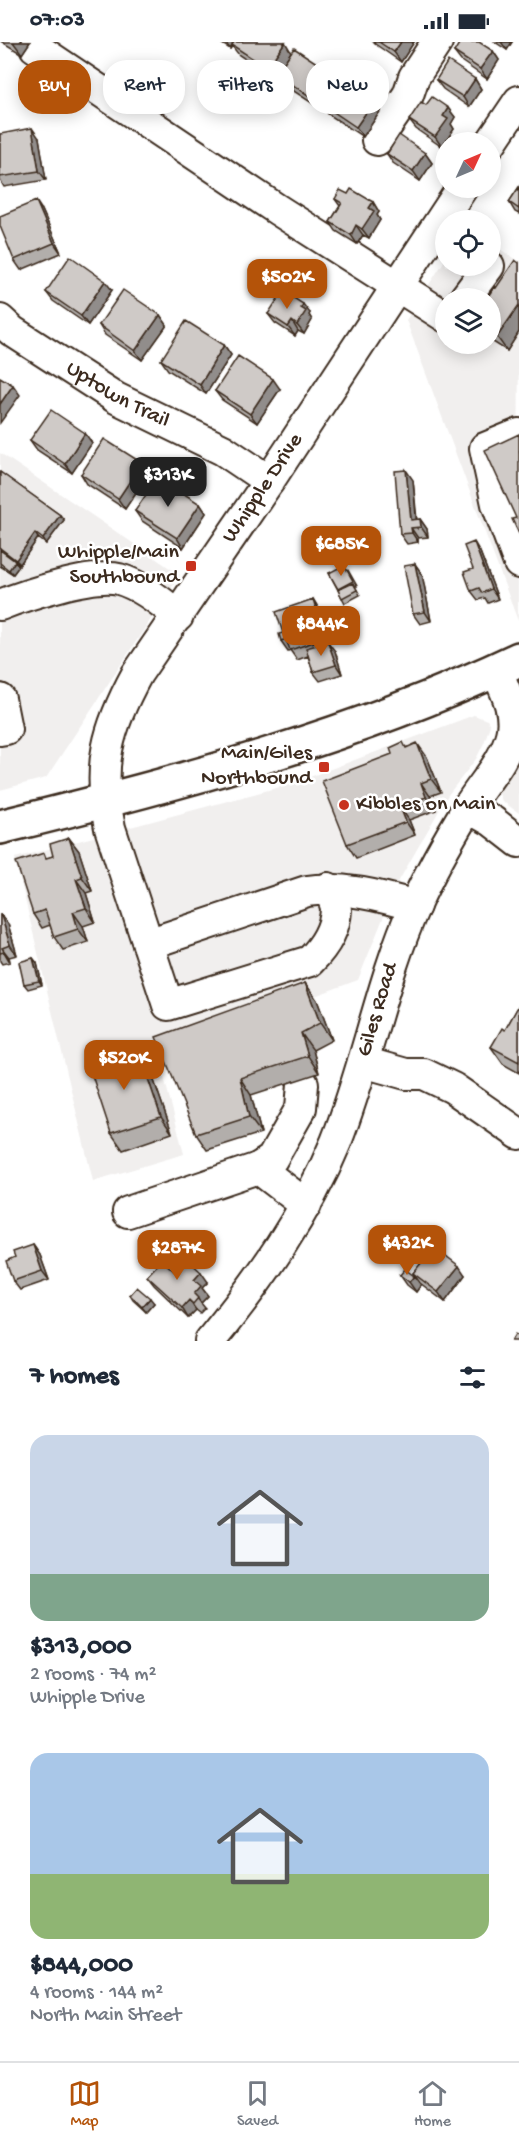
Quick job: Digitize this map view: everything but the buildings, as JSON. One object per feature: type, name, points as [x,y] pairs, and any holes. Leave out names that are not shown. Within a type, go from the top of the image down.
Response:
[{"type":"main road","points":[[0,827],[233,766],[317,740],[508,664]]},
{"type":"street","points":[[377,140],[408,95],[414,77],[437,42]]},
{"type":"street","points":[[35,47],[278,210],[435,310]]},
{"type":"street","points":[[498,132],[519,101]]},
{"type":"street","name":"Whipple Drive","points":[[328,888],[336,908],[333,926],[321,950],[310,960],[168,1005],[110,828],[104,801],[105,758],[120,706],[137,674],[435,233]]},
{"type":"street","name":"Uptown Trail","points":[[0,320],[12,331],[116,398],[223,450],[269,481]]},
{"type":"street","points":[[519,434],[485,448],[497,504],[519,563]]},
{"type":"street","points":[[0,605],[90,580],[117,579],[137,587],[178,616]]},
{"type":"street","name":"Giles Road","points":[[210,1341],[265,1270],[306,1205],[336,1142],[400,942],[415,906],[467,807],[503,754],[513,727],[507,696],[508,664]]},
{"type":"street","points":[[0,699],[3,729]]},
{"type":"street","points":[[467,807],[492,821],[519,842]]},
{"type":"street","points":[[148,944],[307,891],[328,888],[415,906]]},
{"type":"street","points":[[363,1062],[406,1074],[424,1074],[453,1088],[519,1134]]},
{"type":"street","points":[[128,1212],[258,1168],[272,1159],[301,1108],[303,1084]]},
{"type":"street","points":[[258,1168],[306,1205]]},
{"type":"shaded area","points":[[501,250],[519,262],[518,621],[406,320],[435,275],[501,276]]},
{"type":"shaded area","points":[[0,453],[180,575],[46,778],[0,790]]},
{"type":"shaded area","points":[[474,715],[487,720],[490,725],[484,743],[476,759],[448,795],[397,884],[358,980],[158,1054],[184,1154],[93,1181],[15,858],[291,784]]},
{"type":"shaded area","points":[[519,759],[519,813],[502,801],[499,794],[500,787]]},
{"type":"place","name":"Whipple/Main Southbound","points":[[191,566]]},
{"type":"place","name":"Main/Giles Northbound","points":[[324,767]]},
{"type":"place","name":"Kibbles on Main","points":[[344,805]]}]
